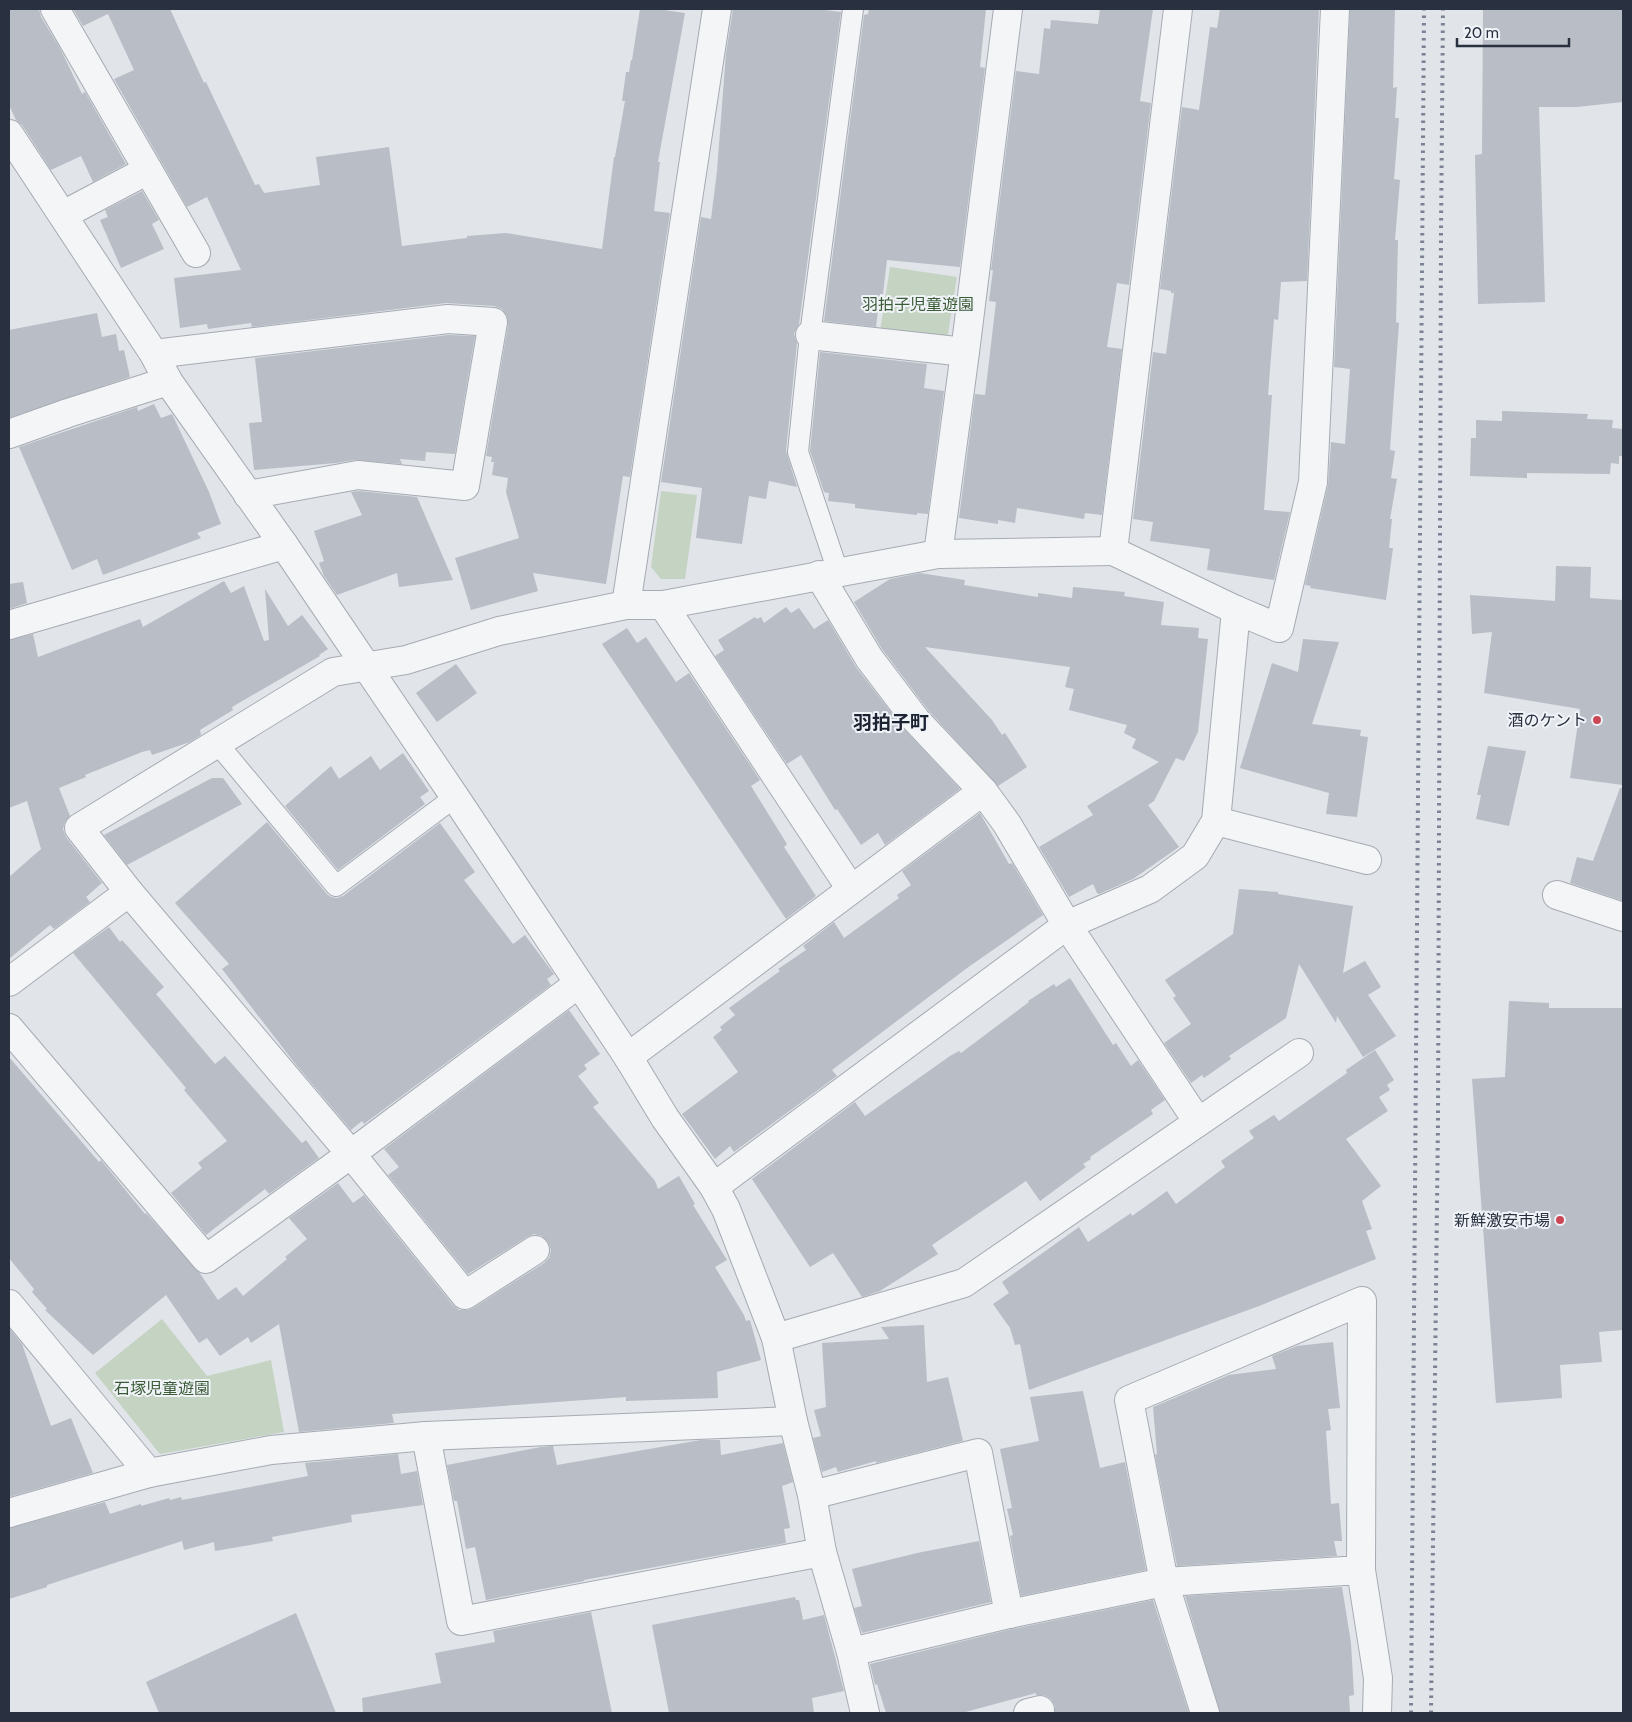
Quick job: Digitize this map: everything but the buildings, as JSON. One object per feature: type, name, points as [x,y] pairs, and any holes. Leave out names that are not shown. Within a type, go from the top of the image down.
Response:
[{"type":"street","points":[[55,9],[196,252]]},
{"type":"street","points":[[626,605],[717,9]]},
{"type":"street","points":[[938,554],[1008,9]]},
{"type":"street","points":[[1113,551],[1178,9]]},
{"type":"street","points":[[535,1250],[464,1295],[351,1154],[129,892],[78,828],[333,672],[406,660],[499,631],[626,605],[664,605],[938,554],[1113,551],[1236,610],[1279,628],[1313,482],[1336,9]]},
{"type":"street","points":[[9,134],[154,354],[168,381],[284,546],[455,797],[628,1057],[665,1118],[714,1186],[726,1209],[776,1338],[793,1421],[812,1495],[822,1552],[865,1713]]},
{"type":"street","points":[[63,215],[148,170]]},
{"type":"street","points":[[154,354],[448,319],[493,322],[465,486],[358,476],[248,495]]},
{"type":"street","points":[[810,335],[965,352]]},
{"type":"street","points":[[9,434],[168,381]]},
{"type":"street","points":[[9,626],[284,546]]},
{"type":"street","points":[[829,573],[869,658],[916,720],[983,791],[1007,824],[1067,925],[1198,1122]]},
{"type":"street","points":[[664,605],[851,889]]},
{"type":"street","points":[[714,1186],[1067,925],[1150,889],[1196,856],[1216,821],[1236,610]]},
{"type":"street","points":[[628,1057],[983,791]]},
{"type":"street","points":[[1216,821],[1367,860]]},
{"type":"street","points":[[9,982],[129,892]]},
{"type":"street","points":[[1557,895],[1623,917]]},
{"type":"street","points":[[9,1028],[206,1259],[351,1154],[578,984]]},
{"type":"street","points":[[776,1338],[964,1284],[1299,1052]]},
{"type":"street","points":[[1205,1713],[1164,1582],[1129,1400],[1362,1301],[1361,1570],[1378,1678],[1377,1713]]},
{"type":"street","points":[[10,1307],[148,1473]]},
{"type":"street","points":[[9,1513],[148,1473],[271,1450],[426,1436],[793,1421]]},
{"type":"street","points":[[426,1436],[460,1621],[822,1552]]},
{"type":"street","points":[[812,1495],[978,1453],[1009,1614]]},
{"type":"street","points":[[850,1652],[1009,1614],[1164,1582],[1361,1570]]},
{"type":"lane","points":[[829,573],[798,452],[810,335],[853,9]]},
{"type":"lane","points":[[217,743],[336,886],[455,797]]},
{"type":"green space","name":"羽拍子児童遊園","points":[[890,267],[957,277],[947,340],[880,331]]},
{"type":"green space","points":[[661,491],[697,495],[685,579],[661,579],[651,567]]},
{"type":"green space","name":"石塚児童遊園","points":[[162,1319],[207,1376],[271,1360],[284,1432],[160,1454],[95,1373]]},
{"type":"railway","points":[[1411,1713],[1424,9]]},
{"type":"railway","points":[[1431,1713],[1438,1120],[1443,9]]},
{"type":"place","name":"酒のケント","points":[[1597,720]]},
{"type":"place","name":"新鮮激安市場","points":[[1560,1220]]},
{"type":"district","name":"羽拍子町","points":[[891,722]]}]
